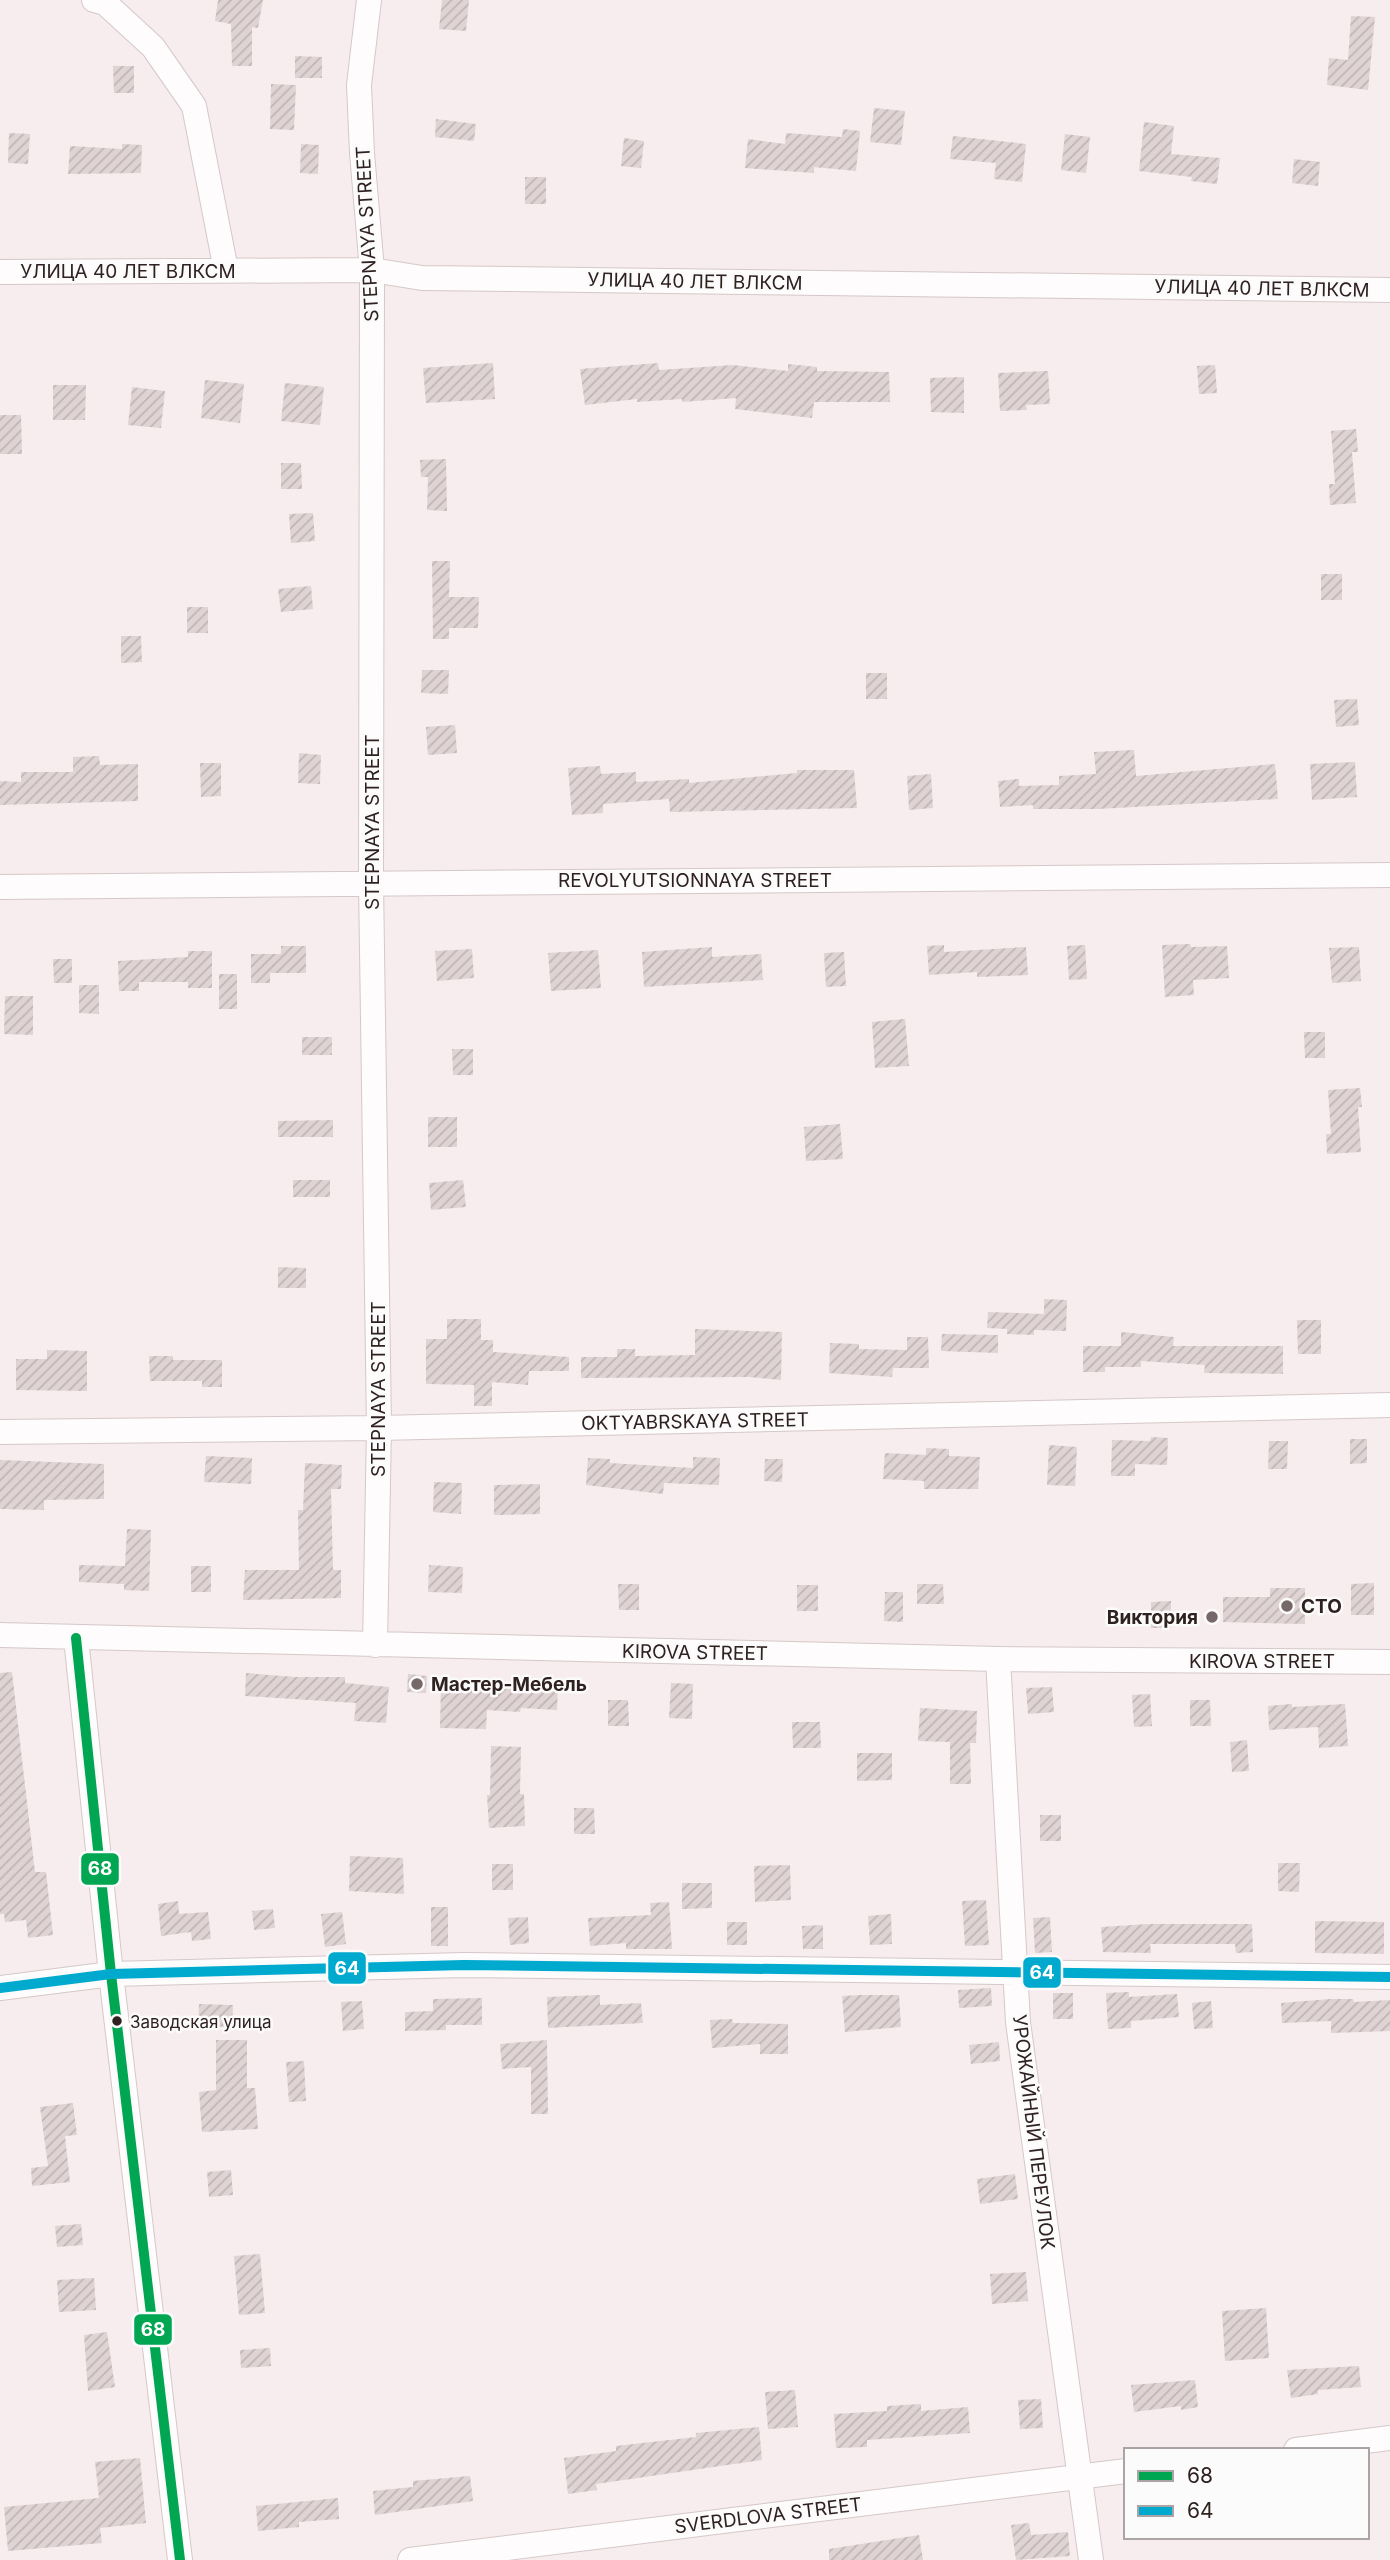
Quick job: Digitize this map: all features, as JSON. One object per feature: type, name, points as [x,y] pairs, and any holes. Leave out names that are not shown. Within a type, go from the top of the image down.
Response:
[{"type":"street","points":[[94,0],[104,3],[153,47],[194,106],[226,270]]},
{"type":"street","name":"STEPNAYA STREET","points":[[369,0],[359,85],[372,270],[371,882],[379,1428],[375,1645]]},
{"type":"street","name":"УЛИЦА 40 ЛЕТ ВЛКСМ","points":[[0,272],[372,270],[422,278],[1390,290]]},
{"type":"street","name":"REVOLYUTSIONNAYA STREET","points":[[0,887],[1390,875]]},
{"type":"street","name":"OKTYABRSKAYA STREET","points":[[0,1432],[379,1428],[1390,1405]]},
{"type":"street","name":"KIROVA STREET","points":[[0,1635],[998,1659],[1390,1662]]},
{"type":"street","points":[[76,1637],[111,1974],[180,2560]]},
{"type":"street","name":"УРОЖАЙНЫЙ ПЕРЕУЛОК","points":[[998,1659],[1018,2022],[1091,2560]]},
{"type":"street","points":[[0,1988],[111,1974],[464,1965],[1390,1977]]},
{"type":"street","points":[[1312,2448],[1390,2438]]},
{"type":"street","name":"SVERDLOVA STREET","points":[[410,2560],[1124,2471]]},
{"type":"building","points":[[218,0],[263,0],[258,28],[252,27],[252,66],[232,66],[231,24],[215,21]]},
{"type":"building","points":[[442,0],[469,0],[466,31],[439,29]]},
{"type":"building","points":[[1351,16],[1375,17],[1368,90],[1327,85],[1329,58],[1348,60]]},
{"type":"building","points":[[295,56],[322,57],[322,78],[295,78]]},
{"type":"building","points":[[113,66],[134,66],[134,93],[114,93]]},
{"type":"building","points":[[271,84],[296,85],[294,130],[270,129]]},
{"type":"building","points":[[874,108],[905,111],[901,145],[870,142]]},
{"type":"building","points":[[436,119],[476,124],[474,141],[435,137]]},
{"type":"building","points":[[1144,122],[1174,126],[1171,154],[1220,158],[1217,184],[1191,181],[1192,177],[1139,171]]},
{"type":"building","points":[[843,129],[860,131],[856,171],[814,167],[814,173],[745,168],[748,139],[785,144],[786,133],[842,137]]},
{"type":"building","points":[[9,133],[30,134],[28,164],[8,163]]},
{"type":"building","points":[[1065,134],[1090,137],[1086,173],[1061,170]]},
{"type":"building","points":[[953,136],[1026,144],[1022,182],[994,179],[996,163],[950,159]]},
{"type":"building","points":[[624,138],[644,141],[641,168],[621,166]]},
{"type":"building","points":[[122,144],[142,145],[141,173],[68,174],[70,146],[122,149]]},
{"type":"building","points":[[301,144],[319,145],[318,174],[300,173]]},
{"type":"building","points":[[1294,159],[1320,162],[1318,186],[1292,183]]},
{"type":"building","points":[[525,177],[546,177],[546,204],[525,204]]},
{"type":"building","points":[[493,363],[495,399],[426,403],[423,368]]},
{"type":"building","points":[[658,363],[659,370],[733,365],[788,371],[788,364],[817,367],[817,371],[889,372],[890,402],[814,402],[812,418],[735,409],[736,398],[682,402],[682,399],[637,402],[637,399],[585,405],[580,369]]},
{"type":"building","points":[[1215,365],[1217,393],[1199,394],[1197,366]]},
{"type":"building","points":[[1048,371],[1050,404],[1026,405],[1027,410],[1000,411],[998,373]]},
{"type":"building","points":[[964,377],[964,413],[931,412],[930,378]]},
{"type":"building","points":[[205,380],[244,384],[240,423],[201,418]]},
{"type":"building","points":[[285,383],[324,387],[320,425],[281,421]]},
{"type":"building","points":[[53,385],[86,385],[85,420],[53,420]]},
{"type":"building","points":[[132,387],[165,391],[161,428],[128,425]]},
{"type":"building","points":[[0,415],[21,415],[22,454],[0,454]]},
{"type":"building","points":[[1356,429],[1358,452],[1352,452],[1356,503],[1330,505],[1329,484],[1335,484],[1331,431]]},
{"type":"building","points":[[446,459],[447,511],[427,510],[428,477],[421,477],[420,460]]},
{"type":"building","points":[[281,463],[301,463],[302,489],[281,489]]},
{"type":"building","points":[[313,513],[315,541],[291,543],[289,514]]},
{"type":"building","points":[[432,561],[450,561],[449,597],[479,597],[478,628],[449,628],[449,639],[433,639]]},
{"type":"building","points":[[1321,574],[1342,574],[1342,600],[1321,600]]},
{"type":"building","points":[[311,586],[313,609],[281,612],[278,589]]},
{"type":"building","points":[[187,607],[208,607],[208,633],[187,633]]},
{"type":"building","points":[[121,636],[141,636],[142,662],[121,663]]},
{"type":"building","points":[[422,670],[449,670],[448,694],[421,693]]},
{"type":"building","points":[[866,673],[887,673],[887,699],[866,699]]},
{"type":"building","points":[[1357,699],[1359,725],[1336,727],[1334,700]]},
{"type":"building","points":[[455,725],[457,753],[428,755],[426,727]]},
{"type":"building","points":[[1134,750],[1136,776],[1275,764],[1278,799],[1098,809],[1033,809],[1033,805],[1000,807],[998,781],[1019,779],[1019,786],[1059,785],[1059,776],[1096,774],[1094,752]]},
{"type":"building","points":[[299,753],[321,755],[320,784],[298,783]]},
{"type":"building","points":[[99,756],[100,765],[138,764],[138,801],[0,805],[0,781],[21,782],[21,772],[73,772],[73,757]]},
{"type":"building","points":[[1355,762],[1357,797],[1312,800],[1310,764]]},
{"type":"building","points":[[200,763],[221,763],[221,796],[201,797]]},
{"type":"building","points":[[600,766],[601,774],[636,772],[636,782],[689,779],[689,783],[797,773],[797,770],[854,770],[857,808],[670,812],[669,799],[603,804],[603,813],[572,815],[568,768]]},
{"type":"building","points":[[931,774],[933,808],[909,810],[907,776]]},
{"type":"building","points":[[1190,944],[1191,947],[1227,946],[1229,978],[1193,980],[1194,995],[1165,997],[1162,945]]},
{"type":"building","points":[[944,945],[944,952],[1026,947],[1028,975],[977,977],[977,972],[929,975],[927,946]]},
{"type":"building","points":[[1085,945],[1087,979],[1069,980],[1067,946]]},
{"type":"building","points":[[281,946],[306,946],[306,973],[270,973],[270,983],[251,983],[251,954],[281,954]]},
{"type":"building","points":[[712,947],[712,957],[761,954],[763,980],[644,987],[642,952]]},
{"type":"building","points":[[1359,947],[1361,981],[1332,983],[1329,948]]},
{"type":"building","points":[[472,949],[474,978],[437,981],[435,951]]},
{"type":"building","points":[[598,950],[601,988],[551,991],[548,953]]},
{"type":"building","points":[[188,951],[212,951],[212,988],[188,988],[188,982],[139,982],[139,991],[119,991],[118,961],[188,957]]},
{"type":"building","points":[[844,952],[846,986],[826,987],[824,953]]},
{"type":"building","points":[[53,959],[72,959],[72,983],[54,983]]},
{"type":"building","points":[[219,974],[237,974],[237,1009],[219,1009]]},
{"type":"building","points":[[79,985],[99,985],[99,1014],[79,1013]]},
{"type":"building","points":[[5,996],[33,996],[33,1035],[4,1034]]},
{"type":"building","points":[[905,1019],[909,1066],[875,1068],[872,1022]]},
{"type":"building","points":[[1304,1032],[1325,1032],[1325,1058],[1305,1058]]},
{"type":"building","points":[[302,1037],[332,1037],[332,1055],[302,1055]]},
{"type":"building","points":[[452,1049],[473,1049],[473,1075],[453,1075]]},
{"type":"building","points":[[1360,1088],[1362,1107],[1358,1107],[1361,1152],[1327,1154],[1326,1134],[1331,1134],[1328,1090]]},
{"type":"building","points":[[428,1117],[457,1117],[457,1147],[428,1147]]},
{"type":"building","points":[[333,1120],[333,1137],[278,1137],[278,1121]]},
{"type":"building","points":[[840,1124],[843,1159],[806,1161],[804,1127]]},
{"type":"building","points":[[293,1180],[330,1180],[330,1197],[293,1197]]},
{"type":"building","points":[[463,1180],[466,1207],[431,1210],[429,1183]]},
{"type":"building","points":[[278,1267],[306,1268],[306,1288],[278,1288]]},
{"type":"building","points":[[1044,1299],[1067,1300],[1066,1331],[1034,1330],[1034,1335],[1007,1334],[1007,1329],[987,1328],[988,1312],[1044,1314]]},
{"type":"building","points":[[447,1319],[481,1319],[481,1340],[493,1340],[493,1352],[569,1357],[569,1371],[529,1371],[528,1385],[492,1382],[492,1406],[474,1406],[474,1385],[426,1384],[426,1339],[447,1339]]},
{"type":"building","points":[[1297,1320],[1321,1320],[1321,1354],[1298,1354]]},
{"type":"building","points":[[695,1329],[782,1332],[781,1380],[749,1377],[581,1378],[581,1357],[617,1357],[617,1349],[635,1349],[635,1356],[695,1355]]},
{"type":"building","points":[[1121,1332],[1174,1337],[1173,1346],[1283,1346],[1283,1374],[1204,1373],[1205,1365],[1141,1361],[1141,1367],[1105,1367],[1105,1372],[1083,1372],[1083,1346],[1121,1346]]},
{"type":"building","points":[[942,1334],[998,1335],[998,1353],[941,1351]]},
{"type":"building","points":[[907,1337],[928,1337],[929,1368],[893,1368],[892,1377],[829,1373],[830,1343],[859,1344],[859,1349],[907,1350]]},
{"type":"building","points":[[47,1350],[87,1351],[87,1391],[16,1390],[16,1359],[47,1359]]},
{"type":"building","points":[[149,1356],[173,1356],[173,1360],[222,1360],[222,1387],[202,1387],[202,1381],[150,1381]]},
{"type":"building","points":[[1151,1437],[1168,1438],[1167,1465],[1135,1464],[1135,1476],[1111,1476],[1112,1440],[1150,1441]]},
{"type":"building","points":[[1350,1439],[1367,1439],[1367,1463],[1350,1464]]},
{"type":"building","points":[[1269,1441],[1288,1441],[1287,1469],[1268,1469]]},
{"type":"building","points":[[1049,1445],[1077,1447],[1075,1486],[1047,1485]]},
{"type":"building","points":[[926,1448],[949,1449],[949,1456],[980,1457],[978,1489],[924,1489],[924,1481],[883,1479],[885,1453],[926,1455]]},
{"type":"building","points":[[206,1456],[252,1458],[251,1484],[204,1482]]},
{"type":"building","points":[[693,1457],[720,1458],[719,1485],[664,1483],[663,1494],[586,1485],[588,1458],[610,1459],[610,1463],[693,1468]]},
{"type":"building","points":[[765,1459],[783,1459],[782,1482],[764,1481]]},
{"type":"building","points":[[0,1460],[104,1464],[104,1499],[44,1500],[44,1510],[0,1509]]},
{"type":"building","points":[[305,1463],[342,1465],[341,1489],[331,1489],[333,1570],[341,1570],[341,1598],[243,1600],[245,1570],[299,1570],[298,1510],[303,1510]]},
{"type":"building","points":[[434,1482],[462,1483],[461,1514],[433,1512]]},
{"type":"building","points":[[540,1484],[540,1514],[494,1515],[494,1485]]},
{"type":"building","points":[[127,1529],[151,1530],[149,1591],[124,1590],[124,1584],[79,1582],[79,1565],[125,1566]]},
{"type":"building","points":[[429,1565],[463,1567],[462,1593],[428,1592]]},
{"type":"building","points":[[191,1566],[211,1566],[211,1592],[191,1592]]},
{"type":"building","points":[[1374,1583],[1374,1615],[1351,1615],[1351,1584]]},
{"type":"building","points":[[618,1584],[639,1584],[639,1610],[619,1610]]},
{"type":"building","points":[[917,1584],[943,1584],[944,1604],[917,1604]]},
{"type":"building","points":[[797,1585],[818,1585],[818,1611],[797,1611]]},
{"type":"building","points":[[1270,1588],[1305,1588],[1305,1624],[1223,1622],[1223,1597],[1270,1597]]},
{"type":"building","points":[[885,1592],[903,1592],[903,1622],[884,1621]]},
{"type":"building","points":[[1171,1601],[1171,1628],[1151,1628],[1151,1602]]},
{"type":"building","points":[[12,1672],[35,1872],[46,1872],[53,1935],[28,1938],[26,1920],[5,1922],[4,1914],[0,1914],[0,1673]]},
{"type":"building","points":[[246,1673],[345,1677],[345,1683],[389,1687],[386,1723],[354,1721],[356,1703],[245,1696]]},
{"type":"building","name":"Мастер-Мебель","points":[[408,1674],[427,1676],[426,1693],[407,1692]]},
{"type":"building","points":[[441,1680],[558,1686],[557,1710],[487,1710],[486,1729],[440,1728]]},
{"type":"building","points":[[671,1683],[693,1684],[692,1719],[669,1718]]},
{"type":"building","points":[[1052,1687],[1054,1712],[1028,1714],[1026,1688]]},
{"type":"building","points":[[1150,1694],[1152,1726],[1134,1727],[1132,1695]]},
{"type":"building","points":[[608,1700],[628,1700],[629,1726],[608,1726]]},
{"type":"building","points":[[1190,1700],[1210,1700],[1211,1726],[1190,1726]]},
{"type":"building","points":[[1292,1704],[1292,1707],[1345,1704],[1348,1746],[1319,1748],[1318,1727],[1269,1730],[1268,1706]]},
{"type":"building","points":[[920,1708],[977,1711],[976,1743],[970,1743],[971,1784],[950,1784],[950,1742],[918,1741]]},
{"type":"building","points":[[792,1722],[820,1722],[821,1748],[793,1748]]},
{"type":"building","points":[[1247,1740],[1249,1771],[1232,1772],[1230,1742]]},
{"type":"building","points":[[491,1746],[521,1747],[520,1794],[524,1794],[525,1826],[489,1828],[487,1795],[490,1795]]},
{"type":"building","points":[[857,1753],[892,1753],[892,1780],[857,1781]]},
{"type":"building","points":[[574,1808],[594,1808],[595,1834],[574,1834]]},
{"type":"building","points":[[1040,1815],[1061,1815],[1061,1841],[1040,1841]]},
{"type":"building","points":[[350,1856],[403,1858],[404,1894],[349,1891]]},
{"type":"building","points":[[1278,1863],[1300,1863],[1299,1892],[1278,1891]]},
{"type":"building","points":[[492,1864],[513,1864],[513,1890],[492,1890]]},
{"type":"building","points":[[790,1865],[791,1900],[755,1902],[754,1866]]},
{"type":"building","points":[[682,1883],[712,1883],[712,1908],[682,1909]]},
{"type":"building","points":[[986,1900],[989,1945],[965,1946],[962,1901]]},
{"type":"building","points":[[178,1901],[179,1914],[208,1912],[211,1939],[192,1941],[191,1932],[161,1936],[158,1904]]},
{"type":"building","points":[[669,1902],[672,1949],[626,1949],[626,1943],[590,1946],[588,1918],[651,1915],[650,1903]]},
{"type":"building","points":[[431,1907],[448,1907],[448,1946],[431,1946]]},
{"type":"building","points":[[273,1909],[275,1928],[254,1930],[252,1911]]},
{"type":"building","points":[[342,1912],[346,1944],[325,1947],[321,1914]]},
{"type":"building","points":[[891,1914],[892,1944],[870,1945],[868,1916]]},
{"type":"building","points":[[528,1917],[529,1943],[510,1945],[508,1918]]},
{"type":"building","points":[[1050,1917],[1052,1952],[1035,1953],[1033,1918]]},
{"type":"building","points":[[1315,1921],[1384,1922],[1384,1954],[1315,1953]]},
{"type":"building","points":[[727,1922],[747,1922],[747,1945],[727,1945]]},
{"type":"building","points":[[1252,1924],[1253,1952],[1236,1953],[1235,1944],[1150,1944],[1151,1953],[1103,1952],[1101,1927]]},
{"type":"building","points":[[823,1925],[823,1949],[803,1949],[802,1926]]},
{"type":"building","points":[[991,1988],[992,2006],[959,2008],[958,1990]]},
{"type":"building","points":[[1129,1992],[1129,1997],[1177,1994],[1179,2017],[1131,2021],[1131,2028],[1108,2029],[1106,1993]]},
{"type":"building","points":[[1053,1993],[1073,1993],[1073,2019],[1053,2019]]},
{"type":"building","points":[[600,1995],[600,2005],[641,2003],[643,2023],[548,2028],[547,1997]]},
{"type":"building","points":[[899,1995],[901,2027],[845,2032],[842,1996]]},
{"type":"building","points":[[482,1998],[482,2025],[446,2025],[446,2030],[405,2031],[405,2012],[433,2011],[433,1999]]},
{"type":"building","points":[[1353,1999],[1354,2002],[1390,2000],[1390,2031],[1331,2033],[1331,2021],[1282,2023],[1281,2003]]},
{"type":"building","points":[[362,2001],[364,2029],[343,2031],[341,2002]]},
{"type":"building","points":[[1211,2001],[1213,2028],[1194,2029],[1192,2003]]},
{"type":"building","points":[[199,2004],[233,2005],[232,2027],[198,2026]]},
{"type":"building","points":[[732,2019],[733,2023],[788,2024],[788,2054],[760,2054],[760,2044],[712,2048],[710,2020]]},
{"type":"building","points":[[216,2040],[247,2040],[247,2088],[255,2088],[258,2129],[202,2132],[199,2092],[216,2090]]},
{"type":"building","points":[[547,2040],[548,2114],[531,2114],[531,2067],[502,2069],[500,2044]]},
{"type":"building","points":[[999,2042],[1000,2061],[971,2064],[969,2045]]},
{"type":"building","points":[[304,2061],[306,2101],[289,2102],[286,2062]]},
{"type":"building","points":[[73,2103],[77,2135],[65,2136],[70,2182],[32,2186],[31,2168],[48,2166],[40,2107]]},
{"type":"building","points":[[231,2170],[233,2195],[209,2197],[207,2172]]},
{"type":"building","points":[[1015,2174],[1018,2199],[980,2204],[977,2179]]},
{"type":"building","points":[[81,2224],[83,2245],[57,2247],[55,2226]]},
{"type":"building","points":[[260,2254],[265,2313],[239,2315],[234,2256]]},
{"type":"building","points":[[1026,2272],[1028,2301],[992,2304],[990,2274]]},
{"type":"building","points":[[94,2278],[96,2310],[59,2312],[57,2280]]},
{"type":"building","points":[[1266,2308],[1269,2358],[1225,2361],[1222,2311]]},
{"type":"building","points":[[107,2332],[115,2387],[88,2391],[84,2335]]},
{"type":"building","points":[[270,2348],[271,2366],[241,2368],[240,2350]]},
{"type":"building","points":[[1359,2366],[1361,2387],[1318,2390],[1318,2394],[1291,2398],[1287,2370]]},
{"type":"building","points":[[1195,2380],[1198,2407],[1181,2410],[1181,2406],[1134,2412],[1131,2385]]},
{"type":"building","points":[[795,2390],[798,2427],[768,2429],[765,2392]]},
{"type":"building","points":[[1041,2399],[1043,2428],[1020,2429],[1018,2400]]},
{"type":"building","points":[[921,2404],[921,2411],[968,2407],[970,2433],[867,2440],[867,2447],[836,2448],[834,2414],[887,2411],[887,2406]]},
{"type":"building","points":[[759,2427],[762,2460],[596,2484],[597,2490],[568,2494],[564,2458],[616,2451],[616,2446],[696,2437],[696,2433]]},
{"type":"building","points":[[140,2458],[146,2523],[100,2528],[102,2543],[8,2551],[4,2507],[99,2498],[95,2462]]},
{"type":"building","points":[[470,2476],[473,2501],[375,2515],[373,2491],[413,2487],[413,2481]]},
{"type":"building","points":[[338,2498],[339,2519],[299,2522],[299,2527],[258,2531],[256,2506]]},
{"type":"building","points":[[1029,2523],[1031,2535],[1068,2532],[1070,2556],[1016,2560],[1011,2525]]},
{"type":"building","points":[[919,2535],[923,2560],[829,2560],[829,2549]]},
{"type":"transit line","name":"68","points":[[76,1638],[111,1974],[180,2560]]},
{"type":"transit line","name":"64","points":[[0,1988],[111,1974],[464,1965],[1390,1977]]},
{"type":"place","name":"СТО","points":[[1287,1606]]},
{"type":"place","name":"Виктория","points":[[1212,1617]]},
{"type":"place","name":"Мастер-Мебель","points":[[417,1684]]},
{"type":"place","name":"Заводская улица","points":[[117,2021]]}]
